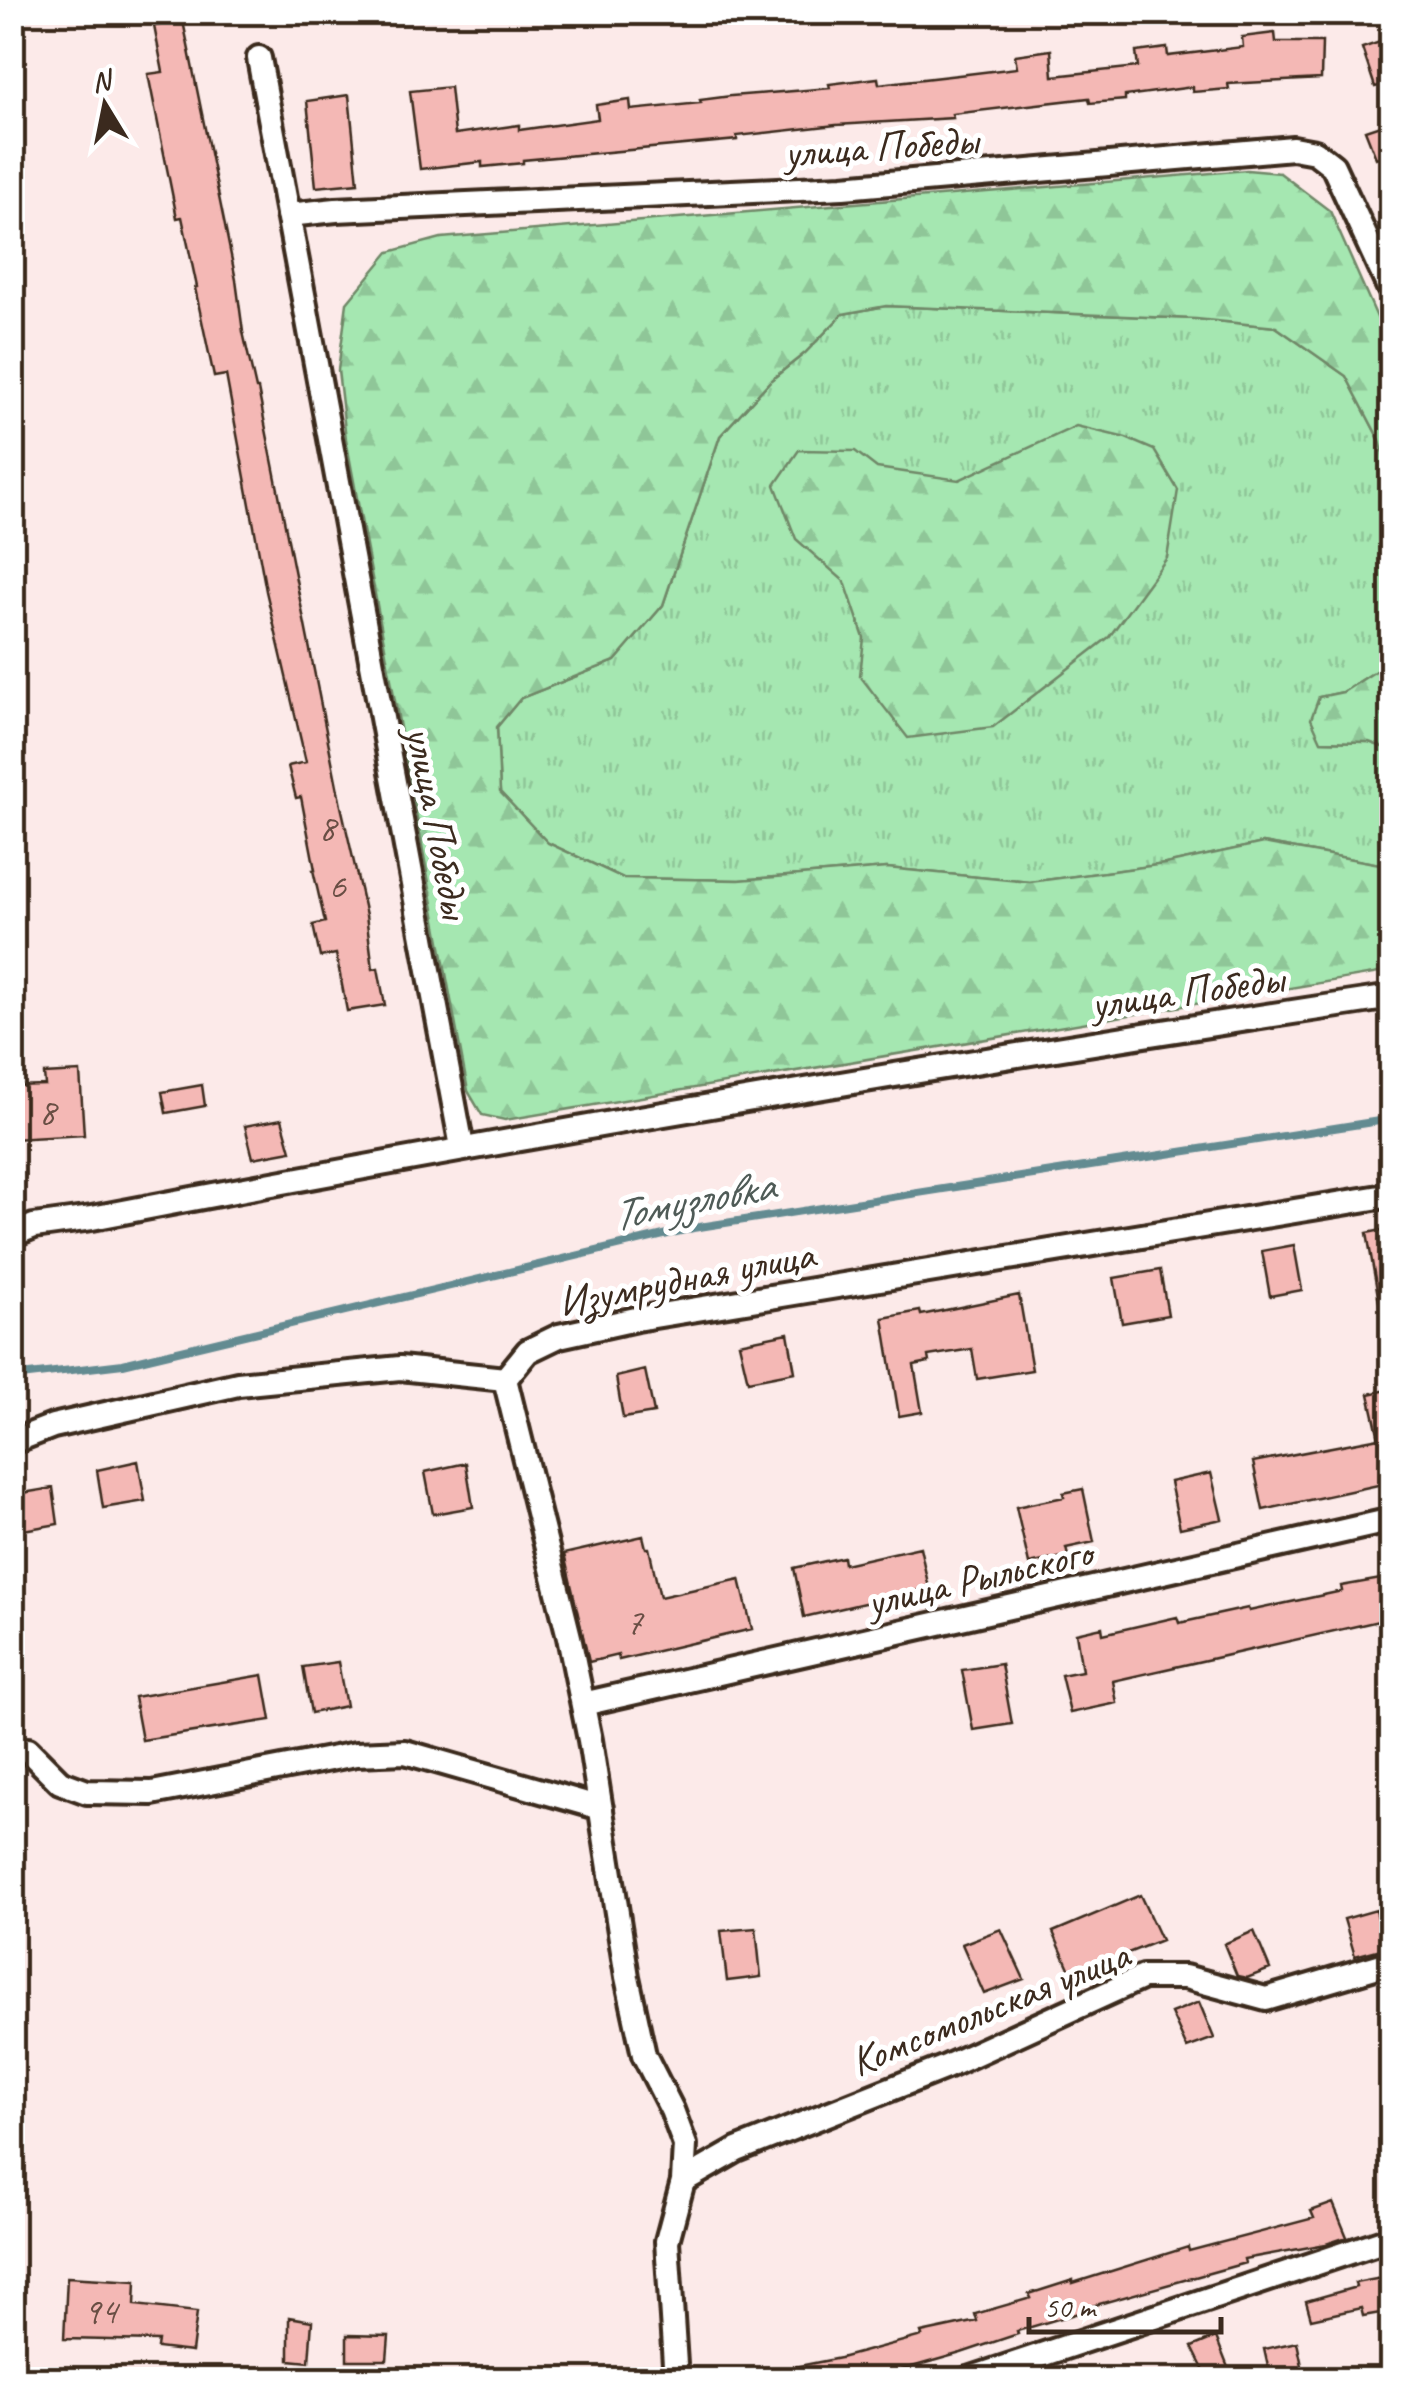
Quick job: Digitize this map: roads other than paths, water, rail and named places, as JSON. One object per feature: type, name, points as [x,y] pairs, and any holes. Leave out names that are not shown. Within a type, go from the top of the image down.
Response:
[{"type":"street","name":"улица Победы","points":[[259,58],[462,1147]]},
{"type":"street","name":"улица Победы","points":[[288,215],[843,188],[1293,148],[1316,152],[1332,166],[1392,294]]},
{"type":"street","name":"улица Победы","points":[[12,1235],[34,1226],[462,1147],[1058,1047],[1392,997]]},
{"type":"street","name":"Изумрудная улица","points":[[505,1379],[528,1351],[559,1336],[636,1319],[1392,1195]]},
{"type":"street","points":[[12,1442],[53,1426],[238,1384],[400,1368],[505,1379],[582,1704],[644,2055],[685,2144],[683,2181],[667,2241],[676,2380]]},
{"type":"street","name":"улица Рыльского","points":[[582,1704],[1392,1520]]},
{"type":"street","points":[[28,1750],[60,1782],[87,1792],[152,1792],[356,1754],[405,1752],[600,1808]]},
{"type":"street","name":"Комсомольская улица","points":[[683,2181],[737,2150],[946,2067],[1144,1977],[1185,1977],[1266,1999],[1392,1962]]},
{"type":"street","points":[[966,2380],[1392,2238]]},
{"type":"waterway","name":"Томузловка","points":[[12,1377],[123,1364],[693,1228],[1392,1119]]}]
